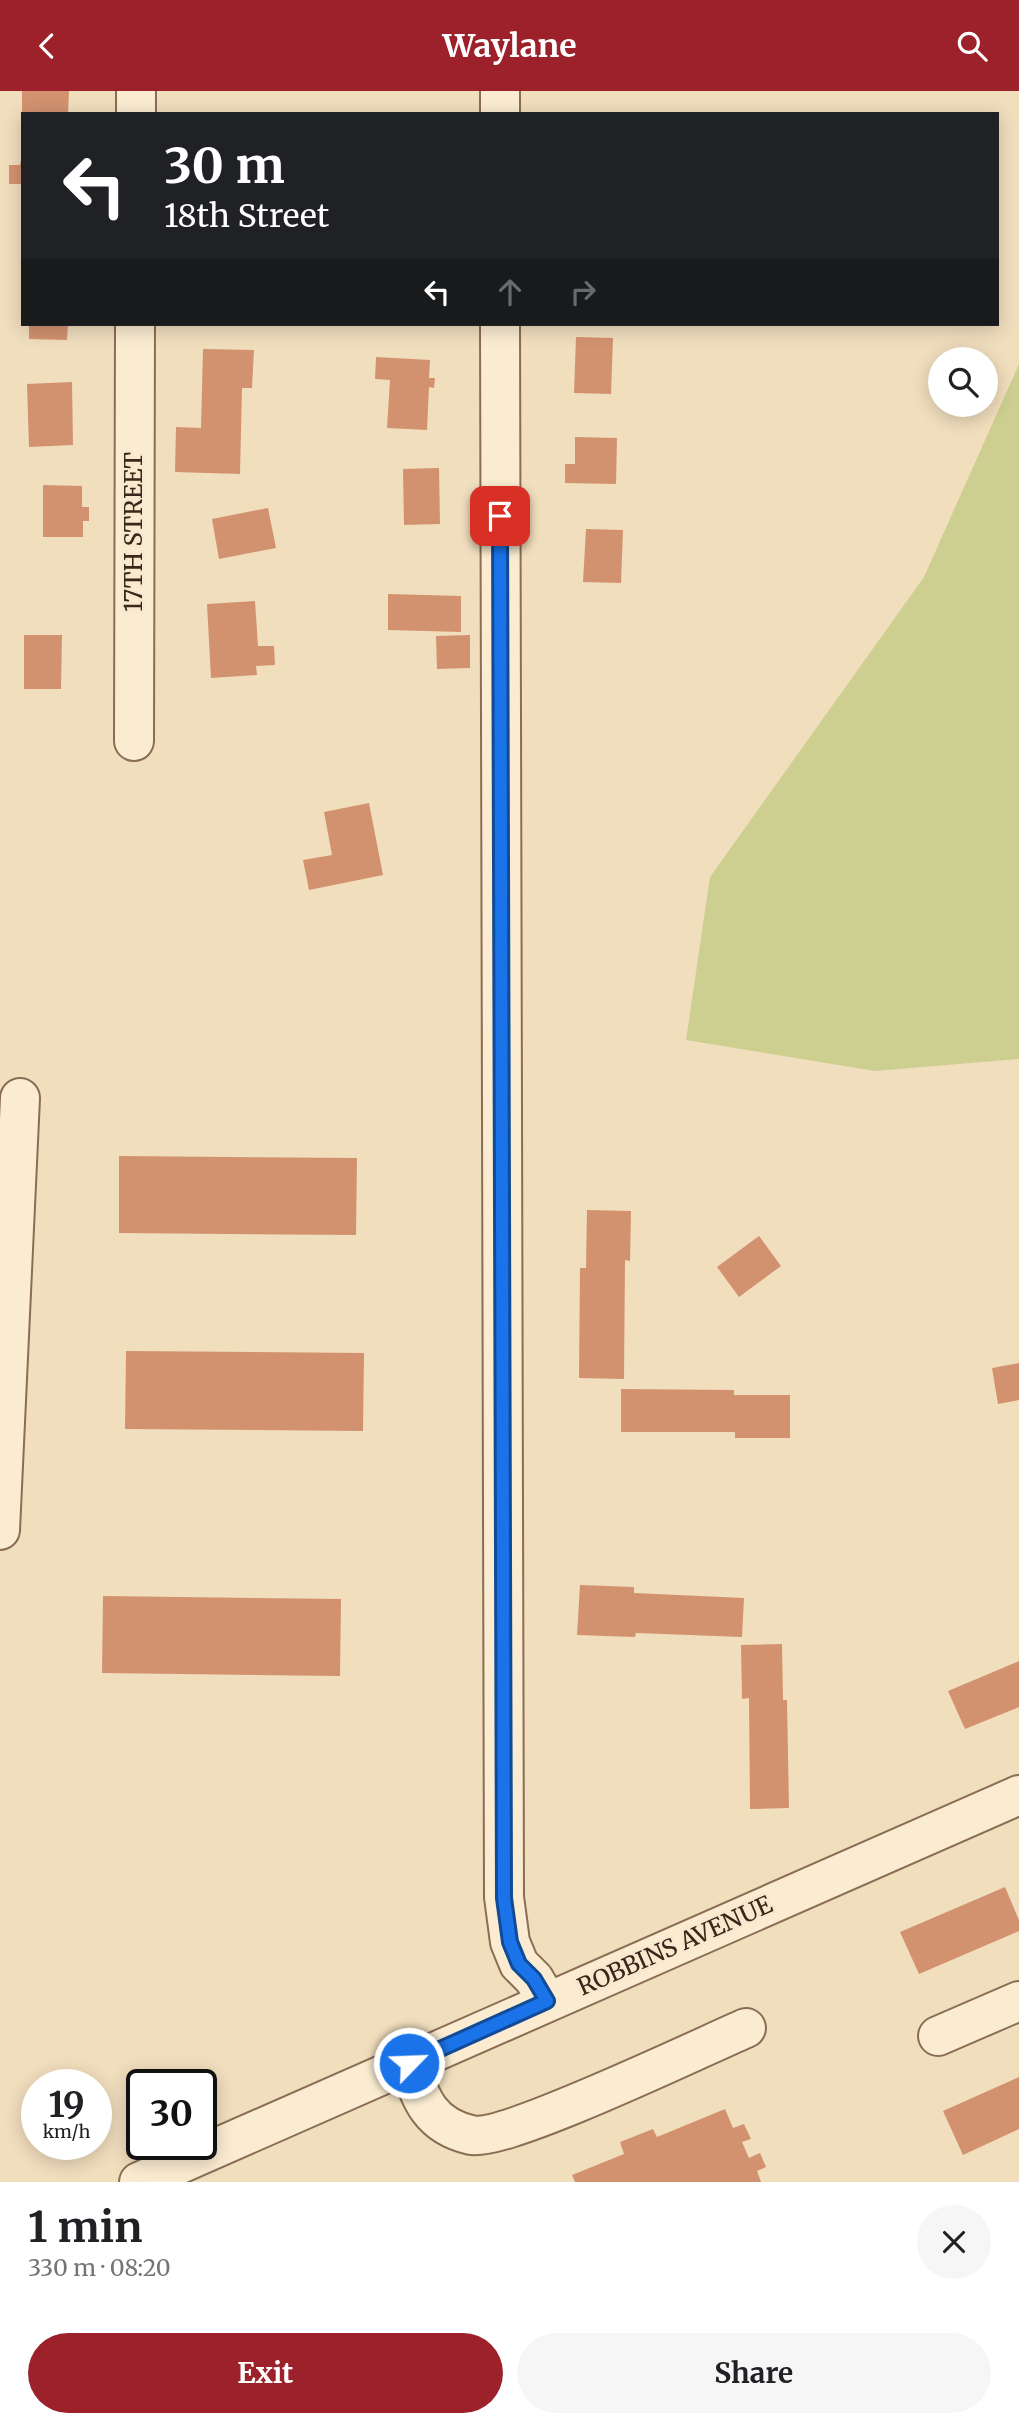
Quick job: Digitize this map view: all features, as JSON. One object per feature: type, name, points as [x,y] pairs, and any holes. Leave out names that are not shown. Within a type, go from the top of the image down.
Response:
[{"type":"street","points":[[136,91],[136,112]]},
{"type":"street","points":[[500,91],[500,112]]},
{"type":"street","name":"17TH STREET","points":[[134,741],[135,326]]},
{"type":"street","points":[[500,326],[504,1898],[510,1942],[519,1964],[534,1979],[547,2001]]},
{"type":"street","points":[[0,1530],[20,1098]]},
{"type":"street","name":"ROBBINS AVENUE","points":[[139,2182],[1019,1795]]},
{"type":"street","points":[[938,2036],[1019,2001]]},
{"type":"street","points":[[409,2063],[418,2095],[441,2124],[474,2136],[526,2124],[746,2028]]},
{"type":"green space","points":[[1019,364],[1019,1059],[875,1071],[686,1040],[710,877],[924,577],[995,417],[998,417],[998,411]]},
{"type":"building","points":[[22,91],[69,91],[68,112],[22,112]]},
{"type":"building","points":[[21,160],[21,184],[9,184],[9,165],[20,165]]},
{"type":"building","points":[[29,326],[68,326],[67,340],[29,339]]},
{"type":"building","points":[[576,337],[613,338],[611,394],[574,393]]},
{"type":"building","points":[[203,349],[254,350],[252,388],[242,388],[240,474],[175,472],[176,427],[201,428]]},
{"type":"building","points":[[376,357],[430,360],[429,378],[435,378],[434,388],[429,387],[427,430],[387,428],[390,380],[375,379]]},
{"type":"building","points":[[72,382],[73,445],[29,447],[27,384]]},
{"type":"building","points":[[575,437],[617,438],[616,484],[565,483],[565,464],[575,464]]},
{"type":"building","points":[[439,468],[440,524],[404,525],[403,469]]},
{"type":"building","points":[[43,485],[82,486],[82,507],[89,507],[89,521],[83,521],[83,537],[43,537]]},
{"type":"building","points":[[268,508],[276,548],[219,559],[212,519]]},
{"type":"building","points":[[586,529],[623,530],[621,583],[583,582]]},
{"type":"building","points":[[388,594],[461,596],[461,632],[388,630]]},
{"type":"building","points":[[255,601],[258,646],[274,646],[275,665],[256,666],[257,675],[211,678],[207,604]]},
{"type":"building","points":[[24,635],[62,635],[61,689],[24,689]]},
{"type":"building","points":[[470,635],[470,668],[437,669],[436,636]]},
{"type":"building","points":[[369,803],[383,875],[309,890],[303,860],[332,855],[324,812]]},
{"type":"building","points":[[119,1156],[357,1158],[356,1235],[119,1233]]},
{"type":"building","points":[[587,1210],[631,1211],[630,1261],[625,1260],[624,1379],[579,1378],[580,1268],[586,1268]]},
{"type":"building","points":[[759,1236],[781,1266],[739,1297],[717,1267]]},
{"type":"building","points":[[126,1351],[364,1353],[363,1431],[125,1429]]},
{"type":"building","points":[[1019,1363],[1019,1400],[998,1404],[992,1368]]},
{"type":"building","points":[[621,1389],[734,1390],[734,1395],[790,1395],[790,1438],[735,1438],[735,1432],[621,1432]]},
{"type":"building","points":[[580,1585],[634,1587],[634,1593],[744,1598],[742,1637],[636,1633],[635,1637],[577,1635]]},
{"type":"building","points":[[103,1596],[341,1599],[340,1676],[102,1673]]},
{"type":"building","points":[[782,1644],[783,1700],[787,1700],[789,1808],[750,1809],[749,1698],[742,1699],[741,1645]]},
{"type":"building","points":[[1019,1661],[1019,1707],[965,1729],[948,1691]]},
{"type":"building","points":[[1005,1887],[1019,1920],[1019,1931],[919,1974],[900,1932]]},
{"type":"building","points":[[1019,2077],[1019,2129],[963,2155],[943,2111]]},
{"type":"building","points":[[725,2109],[733,2128],[744,2124],[751,2139],[742,2142],[749,2158],[760,2153],[766,2167],[757,2171],[761,2182],[575,2182],[572,2175],[624,2154],[620,2142],[653,2129],[657,2137]]},
{"type":"route","points":[[409,2063],[547,2001],[534,1979],[519,1964],[510,1942],[504,1898],[500,516]]}]
